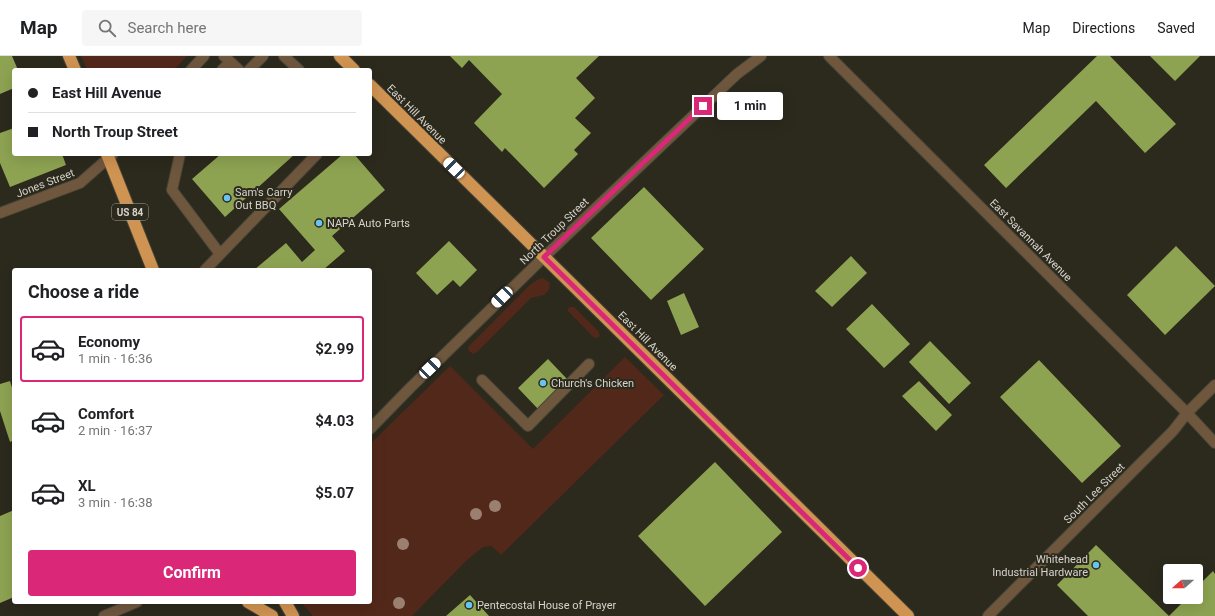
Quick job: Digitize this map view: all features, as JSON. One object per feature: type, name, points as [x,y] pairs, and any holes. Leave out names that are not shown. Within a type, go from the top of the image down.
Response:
[{"type":"highway","points":[[69,56],[74,68]]},
{"type":"highway","points":[[340,56],[352,68]]},
{"type":"highway","name":"East Hill Avenue","points":[[372,91],[544,257],[908,616]]},
{"type":"highway","name":"US 84","points":[[109,156],[152,268]]},
{"type":"highway","points":[[251,604],[272,616]]},
{"type":"highway","points":[[286,604],[293,616]]},
{"type":"street","points":[[193,68],[204,56]]},
{"type":"street","points":[[251,68],[263,56]]},
{"type":"street","points":[[284,56],[297,68]]},
{"type":"street","name":"North Troup Street","points":[[372,427],[544,257],[737,74],[761,56]]},
{"type":"street","name":"East Savannah Avenue","points":[[829,56],[1187,413],[1215,443]]},
{"type":"street","points":[[227,59],[237,68]]},
{"type":"street","name":"Jones Street","points":[[0,213],[80,183],[109,156]]},
{"type":"street","points":[[180,156],[172,190],[220,254]]},
{"type":"street","points":[[207,268],[315,156]]},
{"type":"street","points":[[482,380],[528,426],[590,364]]},
{"type":"street","name":"South Lee Street","points":[[988,616],[1173,431],[1187,413],[1215,385]]},
{"type":"street","points":[[104,616],[132,604]]},
{"type":"shaded area","points":[[81,56],[187,56],[176,68],[86,68]]},
{"type":"shaded area","points":[[543,278],[550,283],[549,290],[544,295],[531,298],[477,352],[473,354],[469,351],[468,347],[531,284]]},
{"type":"shaded area","points":[[570,307],[574,307],[598,331],[600,336],[597,338],[593,337],[567,310]]},
{"type":"shaded area","points":[[625,357],[664,395],[501,555],[491,546],[483,547],[466,561],[412,616],[313,616],[303,604],[372,604],[372,442],[450,366],[533,449]]},
{"type":"building","points":[[0,56],[12,56],[17,68],[12,68],[12,89],[0,94]]},
{"type":"building","points":[[450,56],[599,56],[576,78],[595,98],[575,118],[591,133],[574,150],[578,154],[544,188],[505,148],[502,152],[474,123],[502,94],[469,60],[462,68]]},
{"type":"building","points":[[1097,56],[1110,56],[1176,124],[1145,153],[1096,101],[1006,188],[984,165]]},
{"type":"building","points":[[1150,56],[1200,56],[1175,81]]},
{"type":"building","points":[[12,129],[12,156],[63,156],[66,165],[10,187],[0,163],[0,133]]},
{"type":"building","name":"Sam's Carry Out BBQ","points":[[219,156],[293,156],[225,217],[192,179]]},
{"type":"building","name":"NAPA Auto Parts","points":[[341,156],[356,156],[385,190],[332,236],[345,251],[325,268],[256,268],[286,243],[302,262],[315,250],[279,209]]},
{"type":"building","points":[[644,187],[704,249],[651,300],[591,238]]},
{"type":"building","points":[[449,241],[477,270],[460,287],[453,280],[437,295],[416,273]]},
{"type":"building","points":[[1176,246],[1215,286],[1165,335],[1127,295]]},
{"type":"building","points":[[851,256],[867,273],[832,307],[815,291]]},
{"type":"building","points":[[684,293],[699,327],[681,335],[667,301]]},
{"type":"building","points":[[872,304],[910,344],[884,368],[846,329]]},
{"type":"building","points":[[930,341],[971,383],[949,404],[909,362]]},
{"type":"building","points":[[548,359],[568,380],[538,409],[518,388]]},
{"type":"building","points":[[1039,360],[1121,446],[1082,483],[1000,397]]},
{"type":"building","points":[[10,381],[12,388],[12,441],[10,442],[0,411],[0,384]]},
{"type":"building","points":[[919,381],[952,415],[936,431],[902,396]]},
{"type":"building","points":[[715,462],[782,532],[705,606],[638,536]]},
{"type":"building","points":[[12,511],[12,598],[0,603],[0,516]]},
{"type":"building","name":"Whitehead Industrial Hardware","points":[[1096,545],[1169,616],[1088,616],[1057,585]]},
{"type":"building","points":[[1213,571],[1215,574],[1215,616],[1169,616],[1181,604],[1203,604],[1203,581]]},
{"type":"building","name":"Pentecostal House of Prayer","points":[[470,595],[489,616],[446,616]]},
{"type":"place","name":"Sam's Carry Out BBQ","points":[[227,198]]},
{"type":"place","name":"NAPA Auto Parts","points":[[319,223]]},
{"type":"place","name":"Church's Chicken","points":[[543,383]]},
{"type":"place","name":"Whitehead Industrial Hardware","points":[[1096,565]]},
{"type":"place","name":"Pentecostal House of Prayer","points":[[469,605]]},
{"type":"route","points":[[703,106],[544,257],[858,568]]}]
